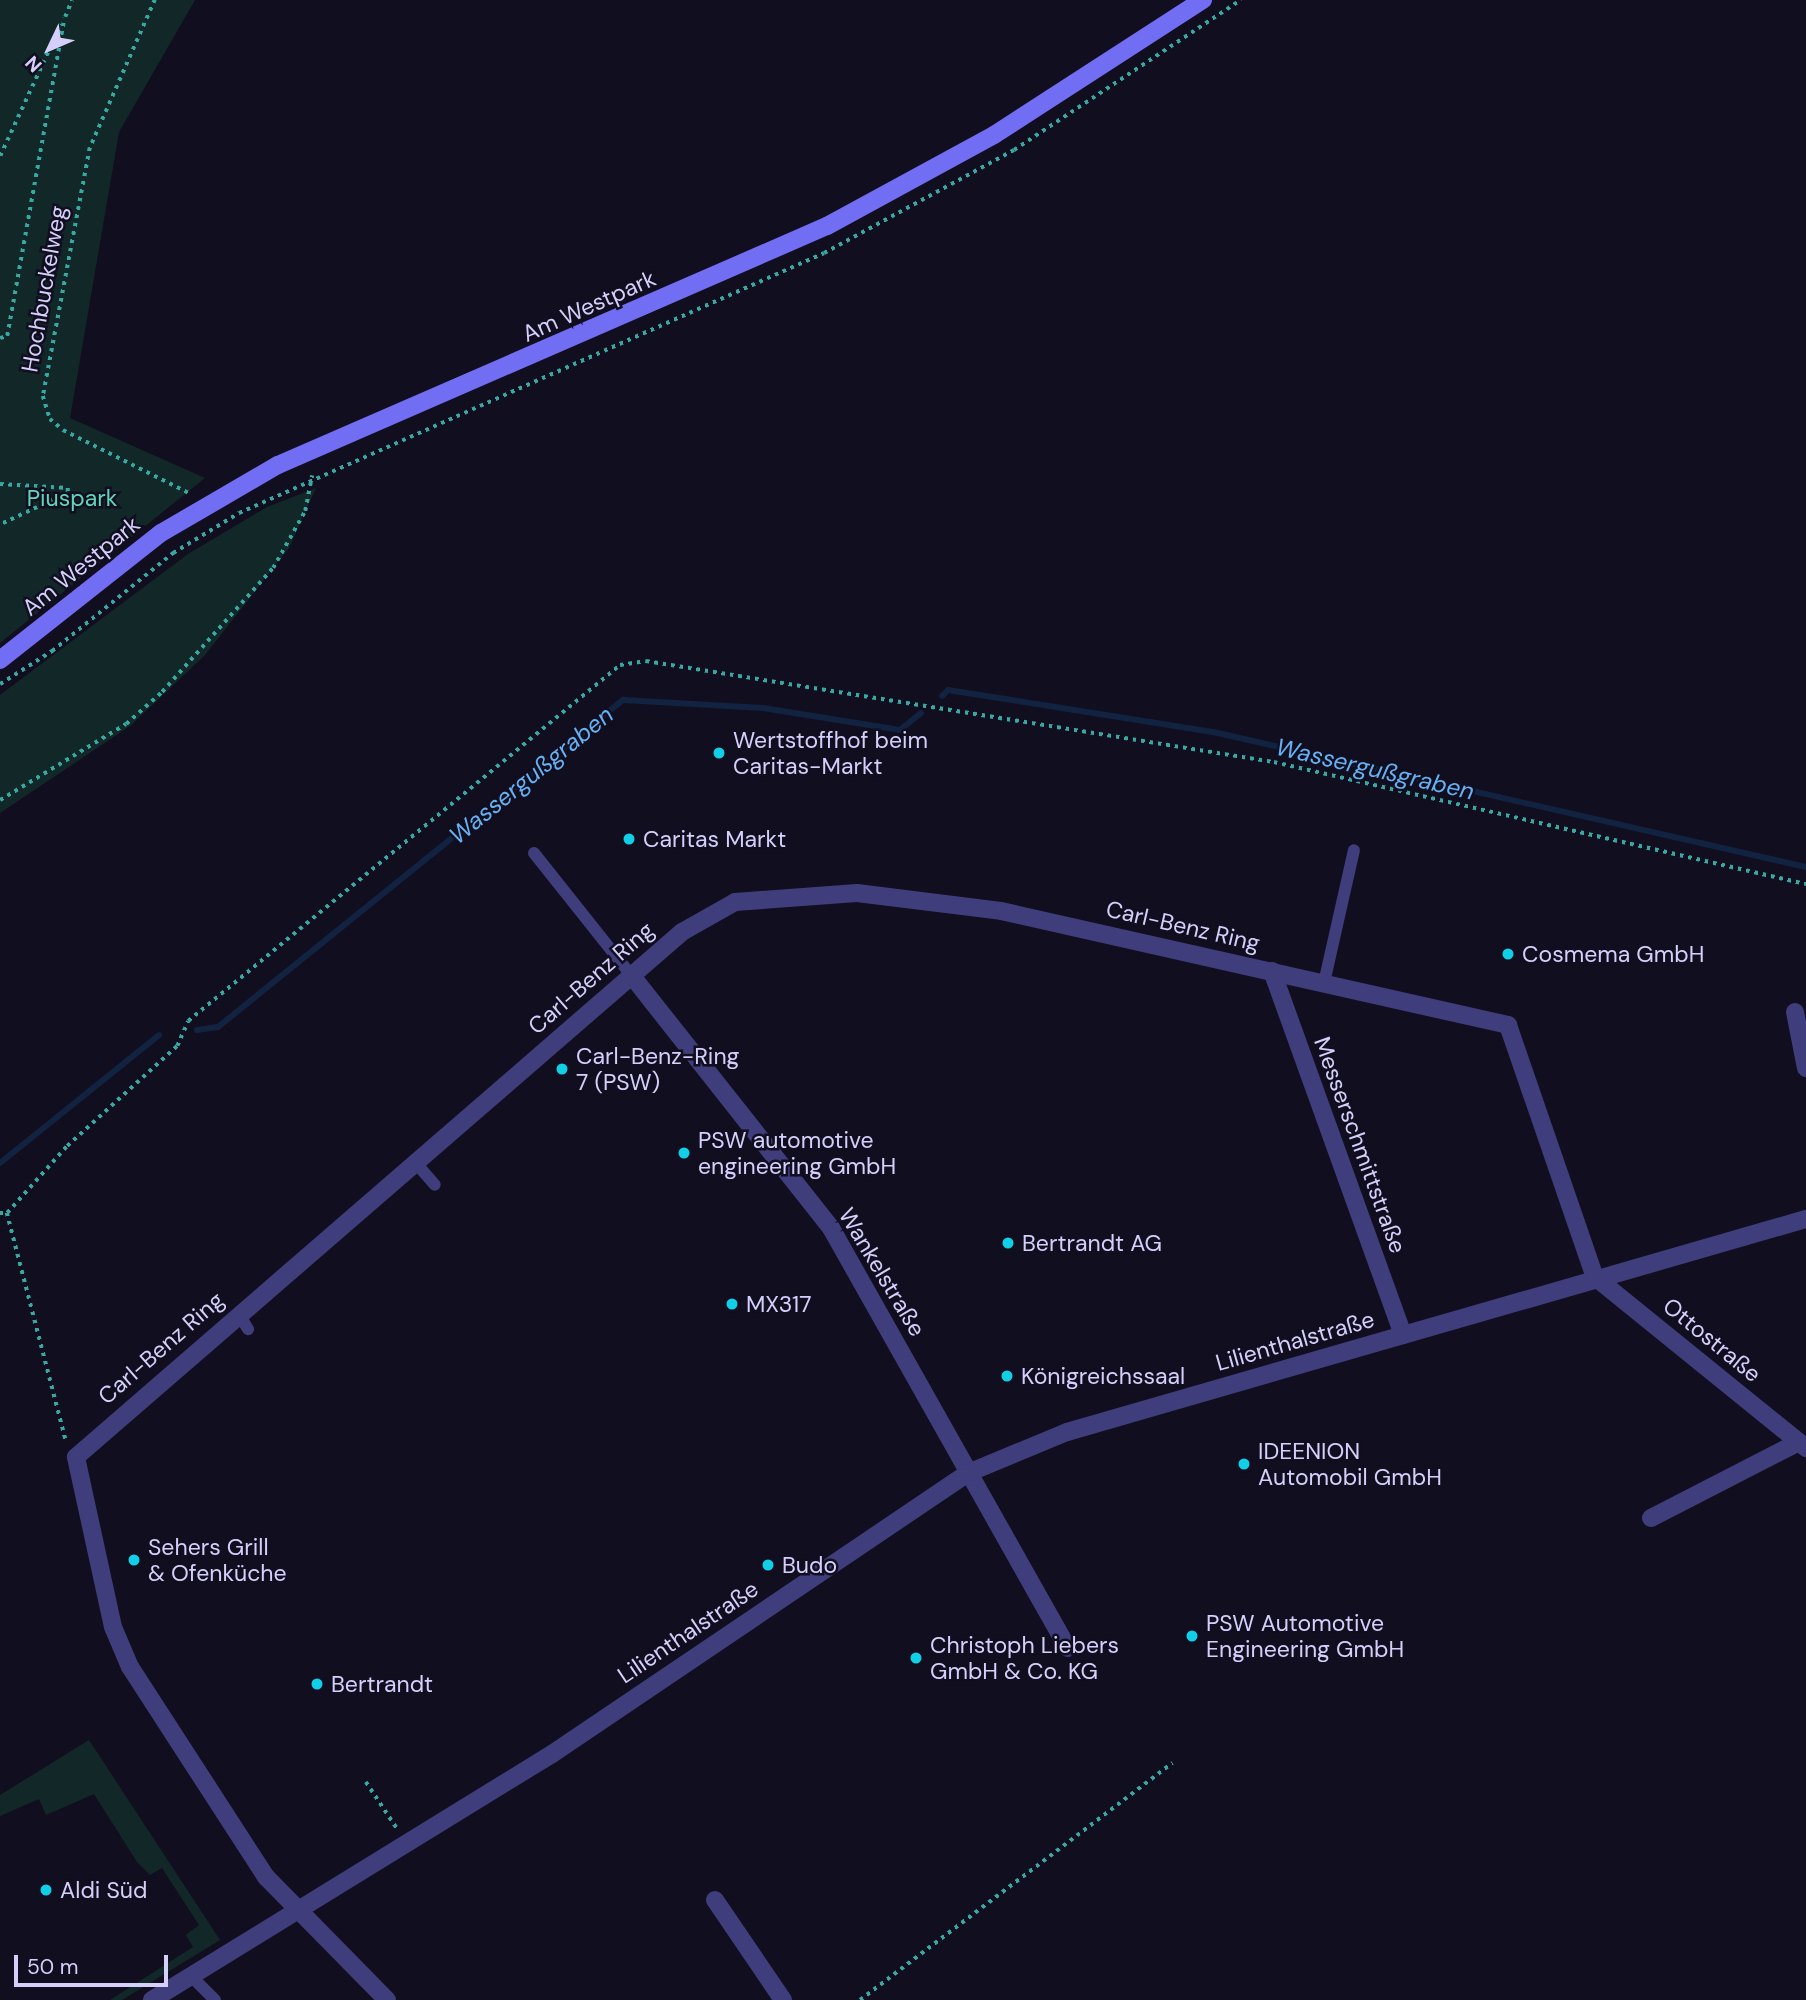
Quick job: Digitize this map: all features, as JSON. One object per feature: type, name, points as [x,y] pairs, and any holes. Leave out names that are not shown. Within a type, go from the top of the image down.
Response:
[{"type":"main road","name":"Am Westpark","points":[[0,660],[206,505],[278,465],[827,226],[994,135],[1203,0]]},
{"type":"street","name":"Carl-Benz Ring","points":[[76,1457],[243,1321],[415,1162],[632,976],[723,907],[765,896],[836,893],[1001,911],[1324,983],[1514,1030],[1595,1277]]},
{"type":"street","name":"Messerschmittstraße","points":[[1272,971],[1403,1335]]},
{"type":"street","name":"Wankelstraße","points":[[632,976],[831,1228],[1068,1648]]},
{"type":"street","points":[[1796,1012],[1806,1068]]},
{"type":"street","name":"Lilienthalstraße","points":[[152,2000],[552,1754],[968,1473],[1067,1432],[1595,1277],[1806,1219]]},
{"type":"street","name":"Ottostraße","points":[[1595,1277],[1802,1445],[1651,1518]]},
{"type":"street","points":[[76,1457],[122,1651],[266,1877],[387,2000]]},
{"type":"street","points":[[715,1900],[783,2000]]},
{"type":"lane","points":[[1324,983],[1354,850]]},
{"type":"lane","points":[[534,853],[632,976]]},
{"type":"lane","points":[[415,1162],[435,1185]]},
{"type":"lane","points":[[191,1976],[215,2000]]},
{"type":"path","points":[[0,156],[72,0]]},
{"type":"path","name":"Hochbuckelweg","points":[[155,0],[90,148],[43,396],[50,419],[62,430],[177,484],[206,505]]},
{"type":"path","points":[[0,338],[7,336],[64,18]]},
{"type":"path","points":[[0,684],[52,651],[173,553],[312,476],[305,511],[273,568],[162,692],[126,724],[0,800]]},
{"type":"path","points":[[0,484],[68,488],[68,493],[0,525]]},
{"type":"path","points":[[0,1213],[7,1213],[50,1162],[177,1046],[188,1021],[621,665],[646,661],[1274,762],[1806,884]]},
{"type":"path","points":[[7,1213],[62,1430],[76,1457]]},
{"type":"path","points":[[860,2000],[1172,1763]]},
{"type":"path","points":[[366,1782],[406,1843]]},
{"type":"green space","name":"Piuspark","points":[[0,0],[195,0],[119,132],[70,418],[205,478],[0,643]]},
{"type":"green space","points":[[316,488],[289,548],[205,655],[130,726],[0,813],[0,695],[188,554],[267,507]]},
{"type":"green space","points":[[89,1740],[220,1940],[122,2000],[110,2000],[193,1947],[186,1935],[199,1925],[162,1868],[150,1875],[137,1862],[94,1794],[46,1815],[39,1799],[0,1816],[0,1795]]},
{"type":"waterway","name":"Wassergußgraben","points":[[942,696],[948,690],[1218,733],[1806,867]]},
{"type":"waterway","name":"Wassergußgraben","points":[[197,1030],[218,1027],[623,700],[763,708],[900,730],[921,713]]},
{"type":"waterway","name":"Wassergußgraben","points":[[0,1163],[159,1035]]},
{"type":"place","name":"Wertstoffhof beim Caritas-Markt","points":[[719,753]]},
{"type":"place","name":"Caritas Markt","points":[[629,839]]},
{"type":"place","name":"Cosmema GmbH","points":[[1508,954]]},
{"type":"place","name":"Carl-Benz-Ring 7 (PSW)","points":[[562,1069]]},
{"type":"place","name":"PSW automotive engineering GmbH","points":[[684,1153]]},
{"type":"place","name":"Bertrandt AG","points":[[1008,1243]]},
{"type":"place","name":"MX317","points":[[732,1304]]},
{"type":"place","name":"Königreichssaal","points":[[1007,1376]]},
{"type":"place","name":"IDEENION Automobil GmbH","points":[[1244,1464]]},
{"type":"place","name":"Sehers Grill & Ofenküche","points":[[134,1560]]},
{"type":"place","name":"Budo","points":[[768,1565]]},
{"type":"place","name":"PSW Automotive Engineering GmbH","points":[[1192,1636]]},
{"type":"place","name":"Christoph Liebers GmbH & Co. KG","points":[[916,1658]]},
{"type":"place","name":"Bertrandt","points":[[317,1684]]},
{"type":"place","name":"Aldi Süd","points":[[46,1890]]}]
